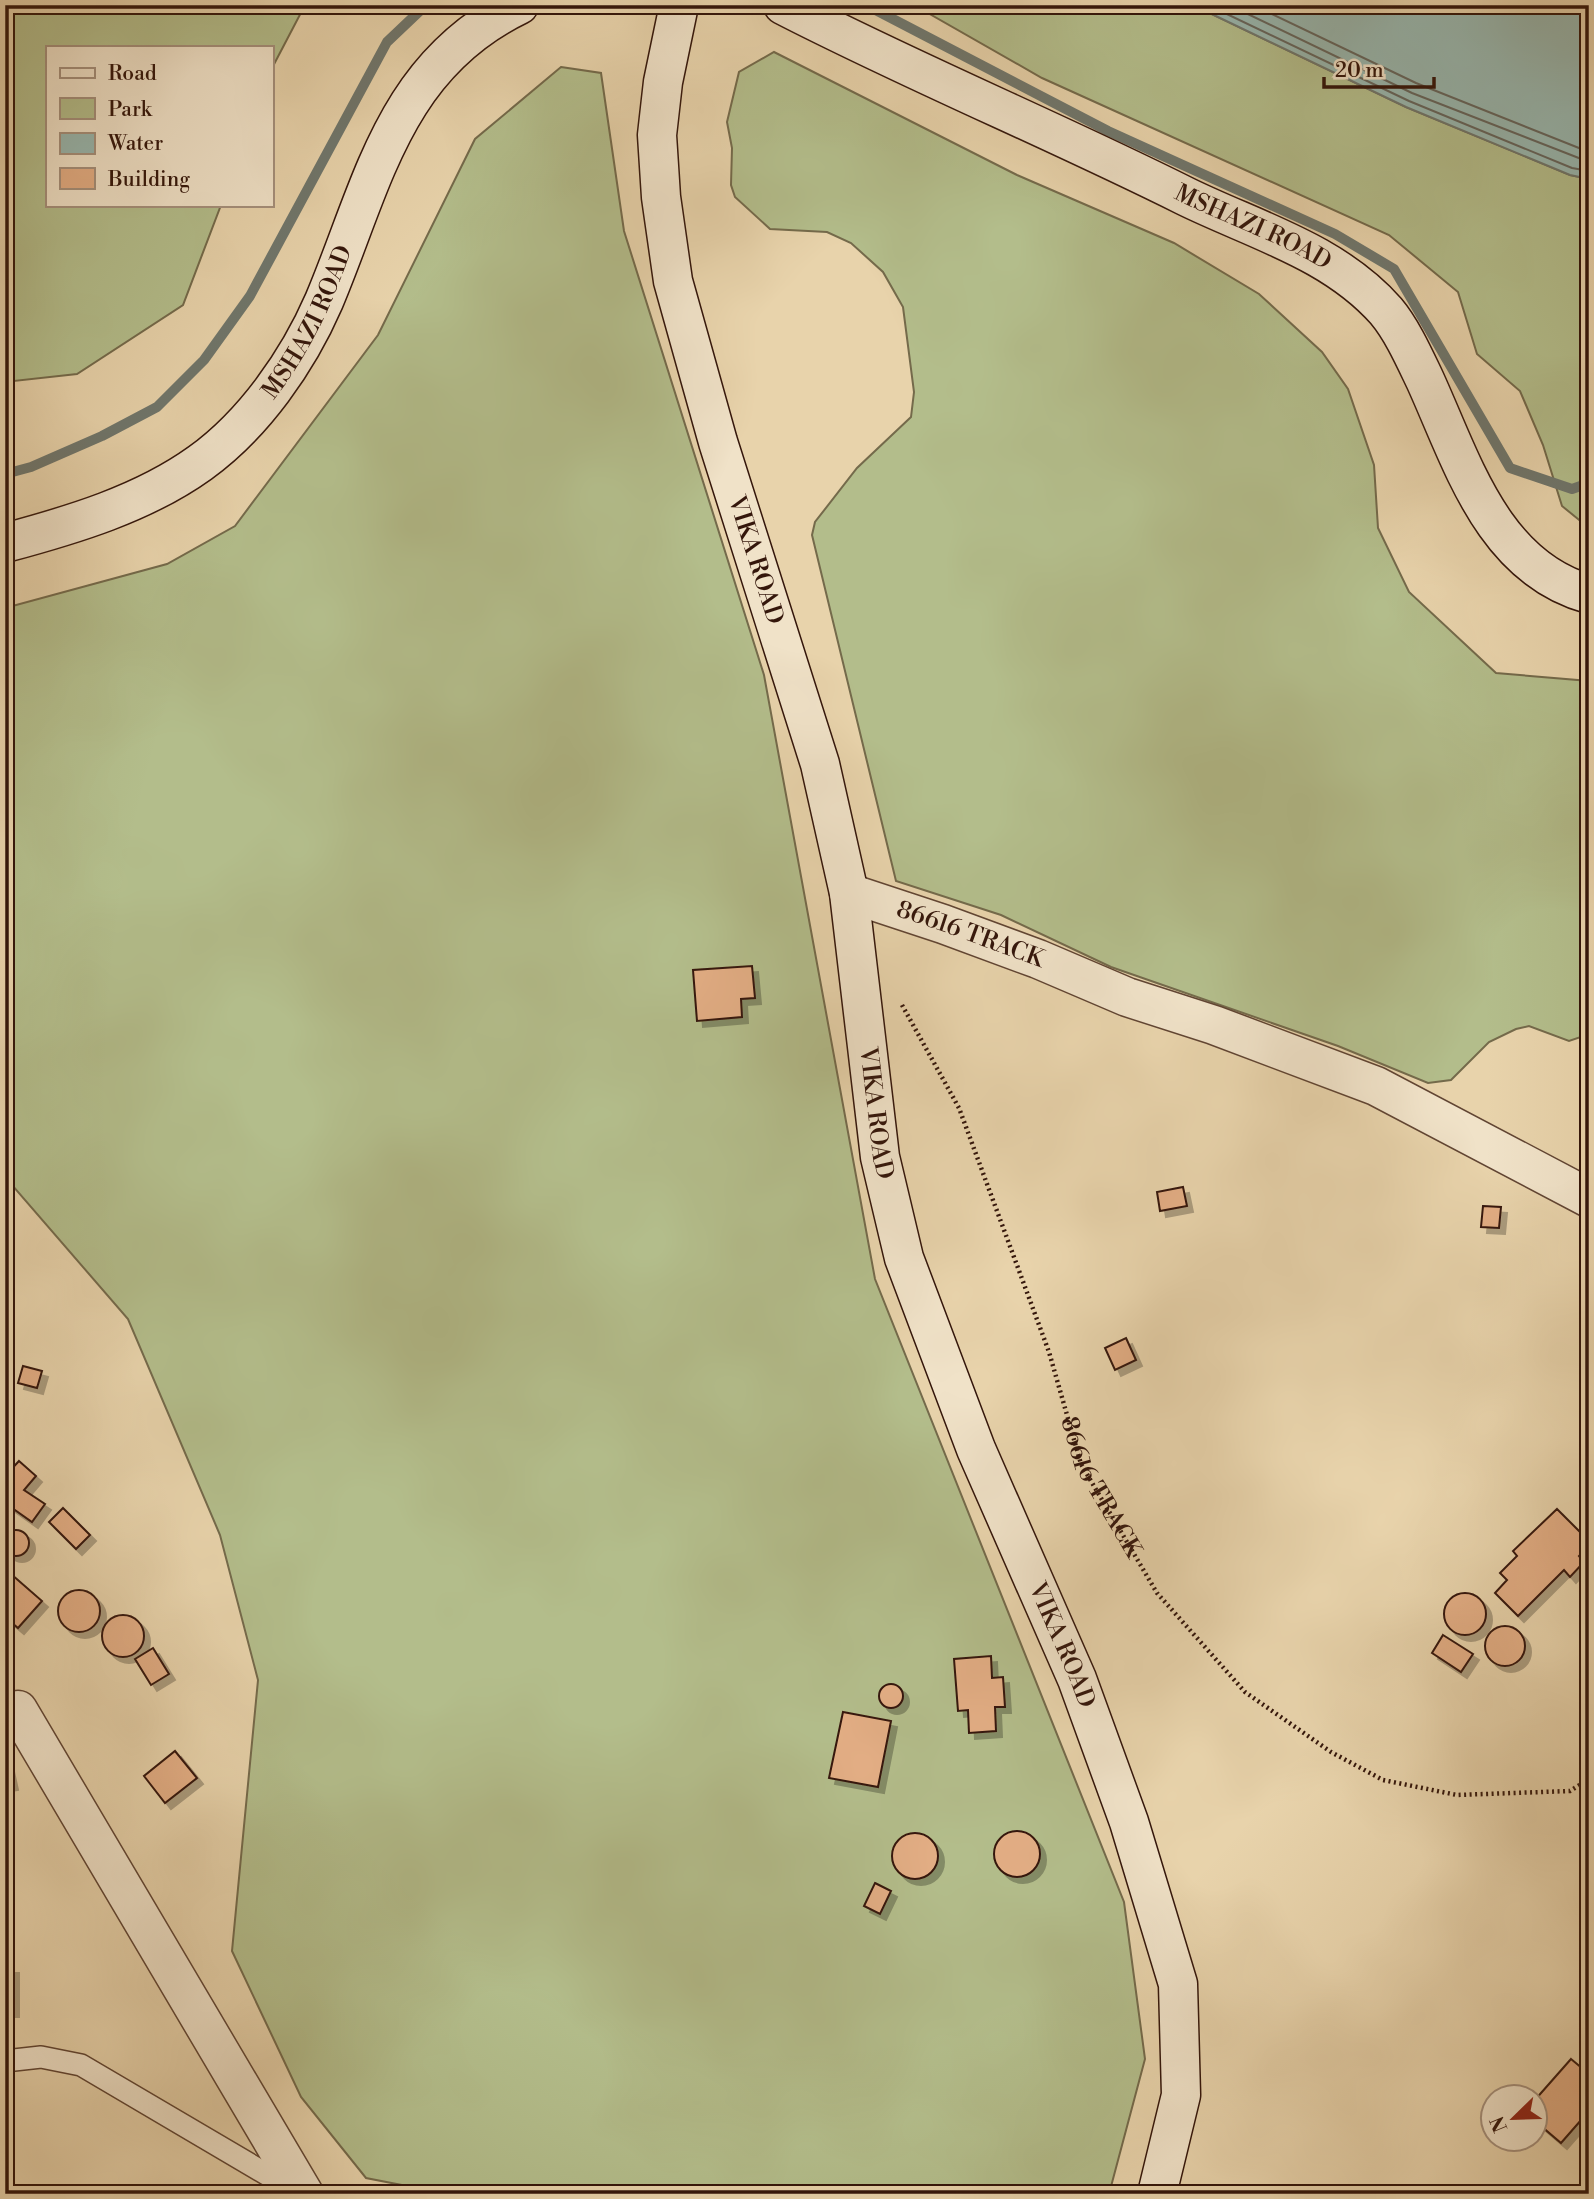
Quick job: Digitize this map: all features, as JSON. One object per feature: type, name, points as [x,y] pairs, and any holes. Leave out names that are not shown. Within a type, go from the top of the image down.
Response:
[{"type":"street","name":"MSHAZI ROAD","points":[[5,543],[71,525],[140,496],[200,463],[240,427],[282,376],[323,303],[373,171],[408,102],[446,57],[495,17],[519,5]]},
{"type":"street","name":"VIKA ROAD","points":[[679,5],[663,82],[657,135],[661,197],[673,281],[718,442],[820,764],[849,893],[880,1157],[904,1258],[976,1449],[1077,1679],[1129,1822],[1178,1984],[1181,2095],[1157,2194]]},
{"type":"street","name":"MSHAZI ROAD","points":[[783,5],[1187,196],[1294,243],[1343,274],[1386,312],[1413,355],[1494,525],[1531,566],[1589,594]]},
{"type":"street","name":"86616 TRACK","points":[[849,893],[943,924],[1038,959],[1127,997],[1214,1025],[1377,1086],[1589,1198]]},
{"type":"street","points":[[18,1710],[302,2194]]},
{"type":"lane","points":[[5,2061],[41,2057],[81,2065],[302,2194]]},
{"type":"path","name":"86616 TRACK","points":[[899,999],[959,1108],[1049,1352],[1081,1464],[1157,1592],[1245,1692],[1331,1752],[1383,1780],[1457,1795],[1570,1791],[1589,1779]]},
{"type":"green space","points":[[5,5],[305,5],[273,66],[273,46],[46,46],[46,206],[221,206],[183,305],[77,374],[5,382]]},
{"type":"green space","points":[[914,5],[1193,5],[1406,107],[1570,175],[1589,179],[1589,528],[1562,506],[1543,445],[1520,391],[1477,354],[1458,292],[1389,235],[1042,78]]},
{"type":"green space","points":[[774,52],[1017,175],[1174,243],[1259,294],[1322,352],[1348,389],[1374,465],[1378,528],[1409,592],[1496,673],[1589,681],[1589,1027],[1581,1037],[1569,1041],[1529,1026],[1516,1029],[1489,1042],[1451,1080],[1428,1083],[1338,1046],[1111,967],[1001,915],[896,881],[812,535],[815,522],[857,468],[911,417],[914,392],[903,307],[883,272],[851,243],[827,232],[770,229],[735,197],[731,185],[732,148],[727,122],[739,72]]},
{"type":"green space","points":[[561,67],[601,73],[624,231],[764,675],[875,1279],[1124,1902],[1145,2059],[1109,2194],[448,2194],[366,2178],[301,2097],[232,1951],[258,1680],[220,1535],[128,1319],[5,1177],[5,608],[167,564],[235,526],[378,335],[475,139]]},
{"type":"water","points":[[1193,5],[1589,5],[1589,179],[1570,175],[1406,107]]},
{"type":"building","points":[[752,966],[755,998],[741,999],[742,1017],[697,1021],[693,970]]},
{"type":"building","points":[[1183,1187],[1187,1206],[1160,1211],[1157,1192]]},
{"type":"building","points":[[1483,1206],[1501,1207],[1499,1228],[1481,1227]]},
{"type":"building","points":[[1126,1338],[1136,1360],[1115,1370],[1105,1348]]},
{"type":"building","points":[[23,1366],[42,1371],[37,1388],[18,1383]]},
{"type":"building","points":[[19,1461],[36,1476],[24,1490],[45,1504],[32,1522],[5,1503],[5,1476]]},
{"type":"building","points":[[63,1508],[90,1535],[76,1549],[49,1522]]},
{"type":"building","points":[[1557,1509],[1589,1541],[1589,1546],[1579,1556],[1584,1562],[1570,1577],[1564,1570],[1518,1616],[1495,1593],[1507,1580],[1500,1573],[1517,1556],[1513,1551]]},
{"type":"building","points":[[16,1530],[26,1533],[29,1543],[26,1553],[16,1556],[6,1553],[3,1543],[6,1533]]},
{"type":"building","points":[[11,1574],[42,1601],[18,1628],[5,1617],[5,1581]]},
{"type":"building","points":[[79,1590],[93,1597],[100,1611],[93,1625],[79,1632],[65,1625],[58,1611],[65,1597]]},
{"type":"building","points":[[1465,1593],[1480,1599],[1486,1614],[1480,1629],[1465,1635],[1450,1629],[1444,1614],[1450,1599]]},
{"type":"building","points":[[123,1615],[138,1621],[144,1636],[138,1651],[123,1657],[108,1651],[102,1636],[108,1621]]},
{"type":"building","points":[[1505,1626],[1519,1632],[1525,1646],[1519,1660],[1505,1666],[1491,1660],[1485,1646],[1491,1632]]},
{"type":"building","points":[[1443,1635],[1473,1654],[1461,1672],[1432,1653]]},
{"type":"building","points":[[153,1648],[169,1674],[151,1685],[135,1659]]},
{"type":"building","points":[[991,1656],[992,1678],[1003,1677],[1005,1707],[995,1707],[996,1731],[969,1733],[968,1710],[958,1711],[954,1659]]},
{"type":"building","points":[[891,1684],[899,1688],[903,1696],[899,1704],[891,1708],[883,1704],[879,1696],[883,1688]]},
{"type":"building","points":[[843,1712],[891,1721],[878,1787],[829,1778]]},
{"type":"building","points":[[175,1751],[197,1778],[165,1803],[144,1776]]},
{"type":"building","points":[[5,1752],[12,1784],[5,1785]]},
{"type":"building","points":[[1017,1831],[1033,1838],[1040,1854],[1033,1870],[1017,1877],[1001,1870],[994,1854],[1001,1838]]},
{"type":"building","points":[[915,1833],[932,1839],[938,1856],[932,1873],[915,1879],[898,1873],[892,1856],[898,1839]]},
{"type":"building","points":[[875,1883],[891,1891],[880,1914],[864,1906]]},
{"type":"building","points":[[5,1967],[13,1967],[13,2011],[5,2011]]},
{"type":"building","points":[[1571,2059],[1589,2074],[1589,2111],[1561,2143],[1548,2132],[1548,2085]]},
{"type":"waterway","points":[[5,474],[31,467],[102,436],[157,407],[204,360],[250,296],[387,42],[426,5]]},
{"type":"waterway","points":[[866,5],[1108,131],[1335,234],[1394,269],[1510,468],[1572,489],[1589,483]]}]
